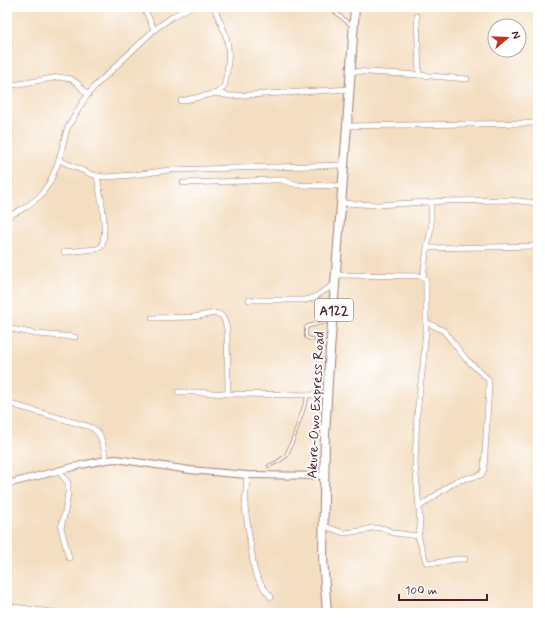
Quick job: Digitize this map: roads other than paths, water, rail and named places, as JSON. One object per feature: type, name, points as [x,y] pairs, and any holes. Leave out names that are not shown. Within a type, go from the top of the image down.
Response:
[{"type":"highway","name":"Akure-Owo Express Road","points":[[327,613],[323,558],[325,435],[355,7]]},
{"type":"street","points":[[144,7],[154,30]]},
{"type":"street","points":[[7,218],[26,207],[40,196],[50,182],[59,160],[67,129],[82,103],[94,87],[154,30],[172,17],[190,7]]},
{"type":"street","points":[[214,7],[227,39],[228,46],[228,62],[224,87],[217,93]]},
{"type":"street","points":[[417,16],[419,75]]},
{"type":"street","points":[[351,71],[467,79]]},
{"type":"street","points":[[7,86],[59,76],[71,79],[88,95]]},
{"type":"street","points":[[181,101],[217,93],[230,96],[350,89]]},
{"type":"street","points":[[347,126],[538,123]]},
{"type":"street","points":[[59,160],[97,176],[106,177],[169,170],[344,165]]},
{"type":"street","points":[[64,252],[96,249],[101,247],[104,242],[102,204],[97,176]]},
{"type":"street","points":[[183,183],[282,180],[298,185],[342,186]]},
{"type":"street","points":[[341,202],[377,204],[510,200],[538,203]]},
{"type":"street","points":[[430,202],[431,228],[423,276],[426,280],[426,322],[423,365],[417,413],[415,464],[420,527],[418,536],[426,562],[428,563],[465,559]]},
{"type":"street","points":[[427,248],[538,246]]},
{"type":"street","points":[[336,275],[423,276]]},
{"type":"street","points":[[248,300],[304,300],[313,298],[335,284]]},
{"type":"street","points":[[152,318],[193,316],[215,313],[223,317],[227,329],[228,394]]},
{"type":"street","points":[[419,507],[456,481],[481,474],[484,470],[489,385],[488,379],[466,359],[444,331],[426,322]]},
{"type":"street","points":[[7,328],[41,334],[75,337]]},
{"type":"street","points":[[178,392],[328,395]]},
{"type":"street","points":[[7,403],[92,428],[100,436],[106,460]]},
{"type":"street","points":[[7,484],[106,460],[116,459],[190,470],[247,475],[325,476]]},
{"type":"street","points":[[59,471],[68,483],[66,507],[61,528],[69,558]]},
{"type":"street","points":[[247,475],[245,507],[254,569],[255,574],[262,586],[271,597]]},
{"type":"street","points":[[324,526],[344,533],[372,528],[383,528],[394,533],[418,536]]},
{"type":"street","points":[[7,606],[58,613]]},
{"type":"lane","points":[[329,7],[354,28]]},
{"type":"lane","points":[[331,343],[306,337],[306,328],[308,326],[333,321]]},
{"type":"lane","points":[[269,466],[286,456],[308,395]]}]
